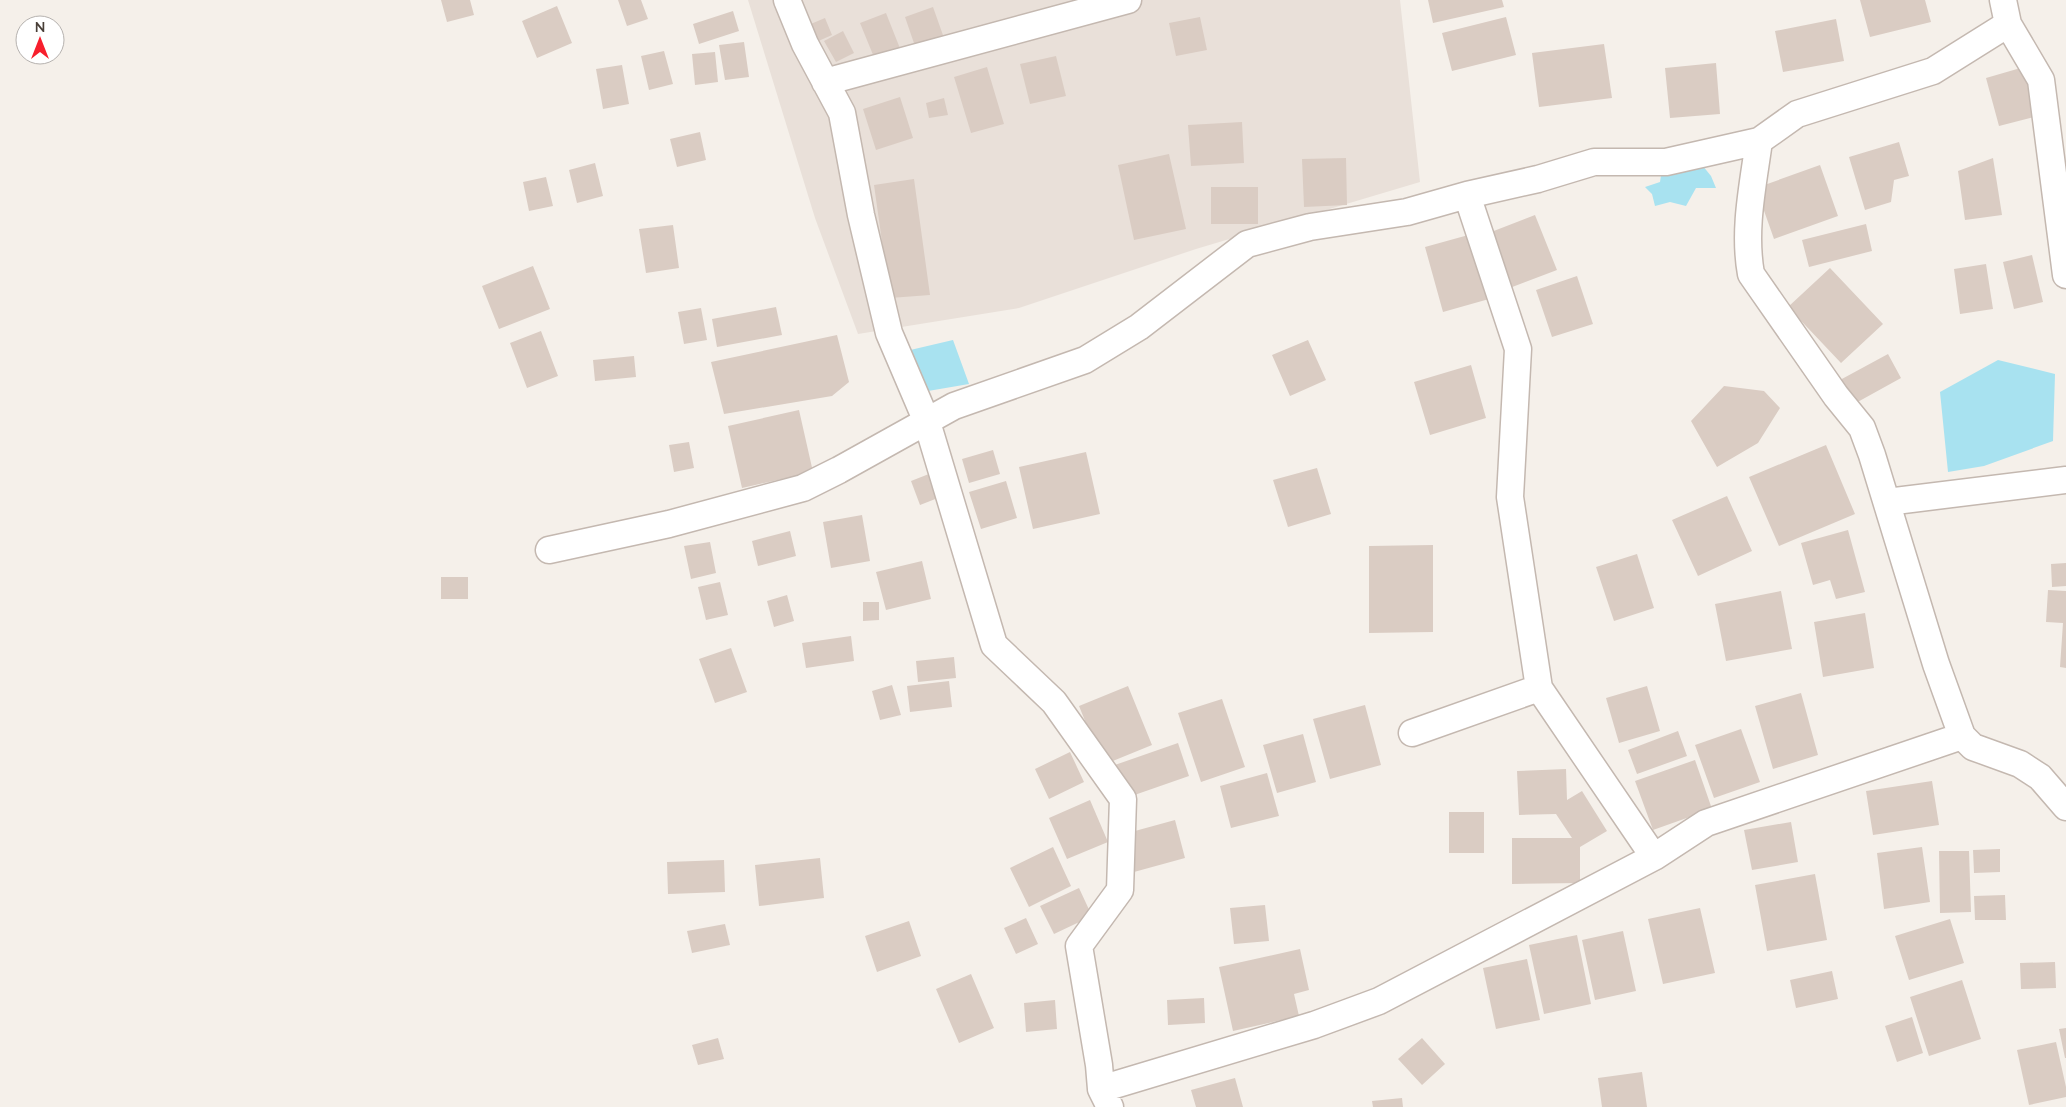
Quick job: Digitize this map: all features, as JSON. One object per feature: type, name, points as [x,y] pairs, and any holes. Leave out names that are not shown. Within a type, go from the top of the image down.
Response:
[{"type":"street","points":[[787,0],[805,44],[842,112],[861,215],[889,333],[927,422],[994,645],[1054,702],[1123,799],[1120,890],[1079,946],[1105,1098],[1379,1001],[1654,857],[1706,823],[1962,736]]},
{"type":"street","points":[[825,82],[1128,0]]},
{"type":"street","points":[[549,550],[669,524],[803,488],[954,406],[1085,360],[1138,327],[1247,244],[1310,227],[1407,212],[1468,195],[1538,179],[1594,162],[1666,162],[1759,141],[1797,114],[1933,71],[2005,12],[2041,80],[2066,275]]},
{"type":"street","points":[[1759,141],[1748,236],[1748,256],[1751,274],[1836,396],[1862,428],[1887,502],[1936,664],[1962,736],[1973,747],[2020,764],[2040,777],[2066,808]]},
{"type":"street","points":[[1468,195],[1518,349],[1510,497],[1539,688],[1654,857]]},
{"type":"street","points":[[1887,502],[2066,480]]},
{"type":"street","points":[[1412,733],[1539,688]]},
{"type":"shaded area","points":[[748,0],[1400,0],[1420,182],[1196,249],[1019,308],[858,334],[815,218]]},
{"type":"water","points":[[1698,160],[1711,176],[1716,188],[1696,188],[1686,206],[1670,202],[1655,206],[1652,194],[1645,187],[1660,182],[1662,169]]},
{"type":"water","points":[[953,340],[969,384],[928,391],[906,351]]},
{"type":"water","points":[[1998,360],[2055,374],[2053,441],[1984,466],[1948,472],[1940,392]]},
{"type":"building","points":[[441,0],[470,0],[474,15],[447,22]]},
{"type":"building","points":[[618,0],[641,0],[648,19],[627,26]]},
{"type":"building","points":[[1428,0],[1502,0],[1504,7],[1433,23]]},
{"type":"building","points":[[1860,0],[1925,0],[1931,22],[1870,37]]},
{"type":"building","points":[[557,6],[572,43],[537,58],[522,21]]},
{"type":"building","points":[[933,7],[944,38],[916,49],[905,17]]},
{"type":"building","points":[[733,11],[739,31],[699,44],[693,24]]},
{"type":"building","points":[[886,13],[903,56],[878,67],[860,23]]},
{"type":"building","points":[[1200,17],[1207,50],[1176,56],[1169,23]]},
{"type":"building","points":[[1506,17],[1516,55],[1452,71],[1442,33]]},
{"type":"building","points":[[825,18],[832,35],[814,43],[806,26]]},
{"type":"building","points":[[1836,19],[1844,61],[1783,72],[1775,31]]},
{"type":"building","points":[[843,31],[854,53],[836,62],[824,41]]},
{"type":"building","points":[[744,42],[749,77],[725,80],[719,45]]},
{"type":"building","points":[[1604,44],[1612,98],[1539,107],[1532,53]]},
{"type":"building","points":[[664,51],[673,84],[649,90],[641,56]]},
{"type":"building","points":[[715,52],[718,82],[695,85],[692,54]]},
{"type":"building","points":[[1056,56],[1066,96],[1030,104],[1020,64]]},
{"type":"building","points":[[1716,63],[1720,114],[1670,118],[1665,68]]},
{"type":"building","points":[[622,65],[629,104],[603,109],[596,69]]},
{"type":"building","points":[[987,67],[1004,124],[971,133],[954,77]]},
{"type":"building","points":[[2024,67],[2038,116],[1999,126],[1986,78]]},
{"type":"building","points":[[900,97],[913,138],[876,150],[863,109]]},
{"type":"building","points":[[944,98],[948,115],[929,118],[926,103]]},
{"type":"building","points":[[1242,122],[1244,163],[1191,166],[1188,125]]},
{"type":"building","points":[[700,132],[706,160],[677,167],[670,139]]},
{"type":"building","points":[[1899,142],[1909,176],[1894,180],[1891,202],[1865,210],[1849,157]]},
{"type":"building","points":[[1169,154],[1186,229],[1134,240],[1118,165]]},
{"type":"building","points":[[1346,158],[1347,205],[1304,207],[1302,159]]},
{"type":"building","points":[[1993,158],[2002,215],[1965,220],[1958,171]]},
{"type":"building","points":[[595,163],[603,196],[577,203],[569,170]]},
{"type":"building","points":[[1820,165],[1838,216],[1774,239],[1756,188]]},
{"type":"building","points":[[546,177],[553,206],[529,211],[523,182]]},
{"type":"building","points":[[914,179],[930,295],[890,298],[874,185]]},
{"type":"building","points":[[1211,187],[1258,187],[1258,224],[1211,224]]},
{"type":"building","points":[[1535,215],[1557,270],[1507,289],[1486,234]]},
{"type":"building","points":[[1866,224],[1872,251],[1809,267],[1802,240]]},
{"type":"building","points":[[673,225],[679,268],[646,273],[639,229]]},
{"type":"building","points":[[1472,234],[1489,299],[1443,312],[1425,247]]},
{"type":"building","points":[[2032,255],[2043,302],[2014,309],[2003,262]]},
{"type":"building","points":[[1986,264],[1993,309],[1960,314],[1954,269]]},
{"type":"building","points":[[533,266],[550,309],[499,329],[482,286]]},
{"type":"building","points":[[1830,268],[1883,324],[1841,363],[1788,307]]},
{"type":"building","points":[[1577,276],[1593,324],[1552,337],[1536,290]]},
{"type":"building","points":[[776,307],[782,335],[717,347],[712,319]]},
{"type":"building","points":[[701,308],[707,340],[684,344],[678,312]]},
{"type":"building","points":[[541,331],[558,376],[527,388],[510,343]]},
{"type":"building","points":[[837,335],[849,382],[832,396],[724,414],[711,362]]},
{"type":"building","points":[[1308,340],[1326,380],[1290,396],[1272,355]]},
{"type":"building","points":[[1888,354],[1901,378],[1854,404],[1840,380]]},
{"type":"building","points":[[634,356],[636,377],[595,381],[593,360]]},
{"type":"building","points":[[1471,365],[1486,418],[1430,435],[1414,382]]},
{"type":"building","points":[[1724,386],[1764,391],[1780,408],[1758,443],[1717,467],[1691,421]]},
{"type":"building","points":[[799,410],[813,472],[742,488],[728,426]]},
{"type":"building","points":[[689,442],[694,468],[674,472],[669,445]]},
{"type":"building","points":[[1826,445],[1855,514],[1779,546],[1749,477]]},
{"type":"building","points":[[993,450],[1000,474],[969,483],[962,459]]},
{"type":"building","points":[[1086,452],[1100,514],[1033,529],[1019,467]]},
{"type":"building","points":[[1317,468],[1331,514],[1288,527],[1273,480]]},
{"type":"building","points":[[934,472],[943,496],[920,505],[911,481]]},
{"type":"building","points":[[1006,481],[1017,518],[981,529],[969,492]]},
{"type":"building","points":[[1727,496],[1752,551],[1698,576],[1672,520]]},
{"type":"building","points":[[862,515],[870,561],[831,568],[823,522]]},
{"type":"building","points":[[1848,530],[1865,592],[1836,599],[1830,580],[1813,585],[1801,543]]},
{"type":"building","points":[[790,531],[796,556],[758,566],[752,541]]},
{"type":"building","points":[[710,542],[716,573],[691,579],[684,546]]},
{"type":"building","points":[[1433,545],[1433,632],[1369,633],[1369,546]]},
{"type":"building","points":[[1637,554],[1654,608],[1614,621],[1596,567]]},
{"type":"building","points":[[922,561],[931,599],[886,610],[876,572]]},
{"type":"building","points":[[2066,563],[2066,586],[2052,587],[2051,564]]},
{"type":"building","points":[[441,577],[468,577],[468,599],[441,599]]},
{"type":"building","points":[[720,582],[728,615],[706,620],[698,587]]},
{"type":"building","points":[[2048,590],[2066,591],[2066,668],[2060,667],[2063,623],[2046,622]]},
{"type":"building","points":[[1781,591],[1792,649],[1726,661],[1715,604]]},
{"type":"building","points":[[787,595],[794,621],[774,627],[767,601]]},
{"type":"building","points":[[863,602],[879,602],[879,620],[863,621]]},
{"type":"building","points":[[1865,613],[1874,668],[1823,677],[1814,622]]},
{"type":"building","points":[[851,636],[854,661],[806,668],[802,643]]},
{"type":"building","points":[[731,648],[747,692],[715,703],[699,659]]},
{"type":"building","points":[[954,657],[956,678],[918,682],[916,661]]},
{"type":"building","points":[[949,681],[952,707],[910,712],[907,686]]},
{"type":"building","points":[[892,685],[901,715],[880,720],[872,691]]},
{"type":"building","points":[[1128,686],[1152,745],[1103,765],[1079,706]]},
{"type":"building","points":[[1647,686],[1660,731],[1619,743],[1606,698]]},
{"type":"building","points":[[1801,693],[1818,755],[1773,769],[1755,706]]},
{"type":"building","points":[[1222,699],[1245,767],[1201,782],[1178,713]]},
{"type":"building","points":[[1365,705],[1381,765],[1330,779],[1313,719]]},
{"type":"building","points":[[1741,729],[1760,782],[1714,798],[1695,745]]},
{"type":"building","points":[[1678,731],[1687,756],[1637,774],[1628,750]]},
{"type":"building","points":[[1303,734],[1316,782],[1277,793],[1263,745]]},
{"type":"building","points":[[1178,743],[1189,776],[1123,799],[1112,766]]},
{"type":"building","points":[[1070,752],[1084,782],[1049,799],[1035,769]]},
{"type":"building","points":[[1695,760],[1712,809],[1653,830],[1635,781]]},
{"type":"building","points":[[1566,769],[1567,800],[1582,791],[1607,831],[1580,847],[1580,883],[1512,884],[1512,838],[1572,838],[1556,814],[1519,815],[1517,771]]},
{"type":"building","points":[[1267,773],[1279,816],[1231,828],[1220,786]]},
{"type":"building","points":[[1932,781],[1939,825],[1873,835],[1866,791]]},
{"type":"building","points":[[1090,800],[1108,842],[1067,859],[1049,818]]},
{"type":"building","points":[[1449,812],[1484,812],[1484,853],[1449,853]]},
{"type":"building","points":[[1175,820],[1185,858],[1134,872],[1124,834]]},
{"type":"building","points":[[1791,822],[1798,862],[1752,870],[1744,830]]},
{"type":"building","points":[[1053,847],[1071,886],[1029,907],[1010,868]]},
{"type":"building","points":[[1922,847],[1930,902],[1884,909],[1877,853]]},
{"type":"building","points":[[2000,849],[2000,872],[1974,873],[1973,850]]},
{"type":"building","points":[[1939,851],[1969,851],[1971,912],[1940,913]]},
{"type":"building","points":[[820,858],[824,898],[759,906],[755,865]]},
{"type":"building","points":[[724,860],[725,892],[668,894],[667,862]]},
{"type":"building","points":[[1815,874],[1827,940],[1767,951],[1755,885]]},
{"type":"building","points":[[1079,888],[1092,916],[1054,934],[1040,906]]},
{"type":"building","points":[[2005,895],[2006,920],[1975,920],[1974,896]]},
{"type":"building","points":[[1265,905],[1269,941],[1234,944],[1230,908]]},
{"type":"building","points":[[1700,908],[1715,973],[1663,984],[1648,919]]},
{"type":"building","points":[[1026,918],[1038,944],[1016,954],[1004,928]]},
{"type":"building","points":[[1950,919],[1964,963],[1909,980],[1895,936]]},
{"type":"building","points":[[909,921],[921,956],[877,972],[865,936]]},
{"type":"building","points":[[725,924],[730,945],[692,953],[687,931]]},
{"type":"building","points":[[1623,931],[1636,991],[1595,1000],[1582,940]]},
{"type":"building","points":[[1577,935],[1591,1004],[1544,1014],[1529,945]]},
{"type":"building","points":[[1300,949],[1309,990],[1294,994],[1299,1016],[1233,1031],[1219,967]]},
{"type":"building","points":[[1527,959],[1540,1020],[1496,1029],[1483,968]]},
{"type":"building","points":[[2055,962],[2056,988],[2021,989],[2020,963]]},
{"type":"building","points":[[1832,971],[1838,999],[1796,1008],[1790,980]]},
{"type":"building","points":[[971,974],[994,1028],[959,1043],[936,989]]},
{"type":"building","points":[[1962,980],[1981,1039],[1929,1056],[1910,997]]},
{"type":"building","points":[[1204,998],[1205,1023],[1168,1025],[1167,1000]]},
{"type":"building","points":[[1055,1000],[1057,1029],[1026,1032],[1024,1003]]},
{"type":"building","points":[[1912,1017],[1923,1053],[1897,1062],[1885,1026]]},
{"type":"building","points":[[2066,1028],[2066,1058],[2065,1058],[2059,1029]]},
{"type":"building","points":[[718,1038],[724,1059],[698,1065],[692,1045]]},
{"type":"building","points":[[1422,1038],[1445,1064],[1422,1085],[1398,1059]]},
{"type":"building","points":[[2056,1042],[2066,1087],[2066,1097],[2029,1105],[2017,1050]]},
{"type":"building","points":[[1642,1072],[1647,1107],[1602,1107],[1598,1078]]},
{"type":"building","points":[[1235,1078],[1243,1107],[1196,1107],[1191,1090]]},
{"type":"building","points":[[1402,1098],[1403,1107],[1373,1107],[1372,1101]]}]
